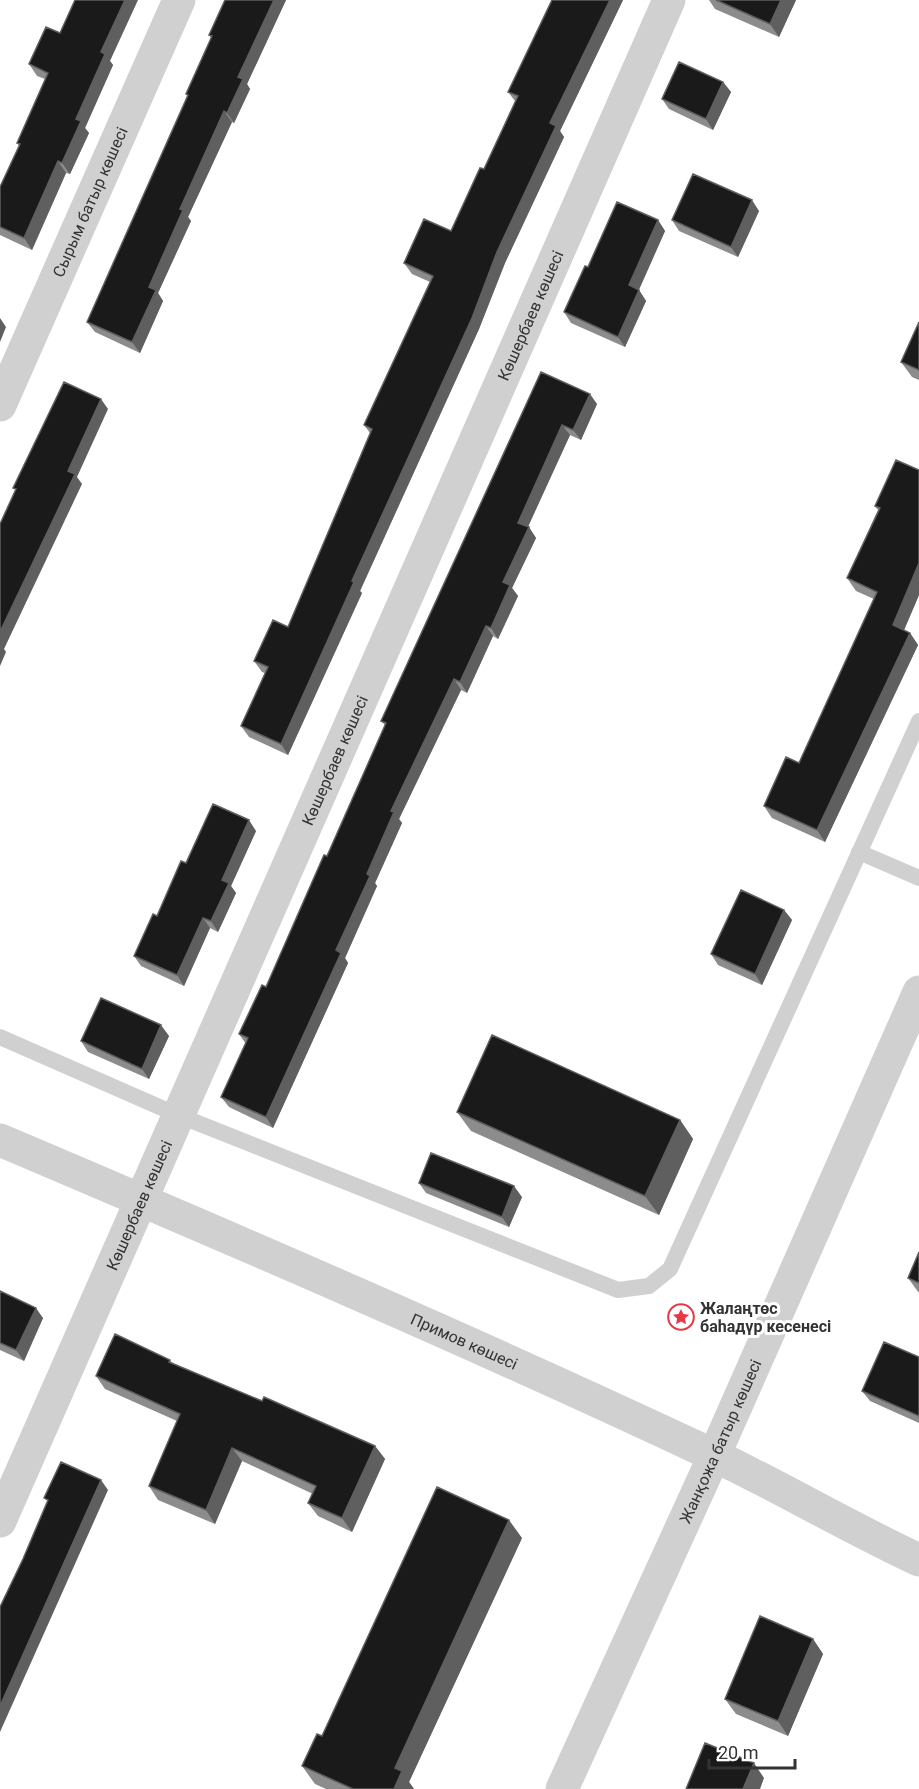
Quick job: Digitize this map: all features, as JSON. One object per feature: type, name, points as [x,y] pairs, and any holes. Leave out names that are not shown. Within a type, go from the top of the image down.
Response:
[{"type":"street","name":"Сырым батыр көшесі","points":[[0,405],[179,0]]},
{"type":"street","name":"Көшербаев көшесі","points":[[0,1521],[669,0]]},
{"type":"street","name":"Жанқожа батыр көшесі","points":[[562,1789],[714,1456],[919,992]]},
{"type":"street","name":"Примов көшесі","points":[[0,1140],[516,1365],[714,1456],[845,1526],[919,1560]]},
{"type":"lane","points":[[0,1037],[180,1116],[618,1290],[649,1286],[670,1269],[919,721]]},
{"type":"lane","points":[[859,852],[919,878]]},
{"type":"building","points":[[75,0],[125,0],[101,52],[105,54],[76,119],[81,121],[62,163],[58,161],[24,238],[0,227],[0,187],[48,73],[29,64],[46,27],[60,33]]},
{"type":"building","points":[[225,0],[274,0],[238,77],[243,79],[227,113],[224,111],[180,209],[183,210],[149,287],[156,290],[132,342],[87,322],[188,95],[186,94]]},
{"type":"building","points":[[552,0],[610,0],[550,123],[556,126],[497,252],[472,318],[352,581],[354,582],[281,744],[241,726],[268,667],[254,661],[273,620],[288,627],[372,429],[364,425],[433,276],[404,263],[424,219],[451,231],[480,168],[484,169],[518,96],[508,92]]},
{"type":"building","points":[[716,0],[781,0],[770,24]]},
{"type":"building","points":[[679,62],[723,82],[706,119],[662,99]]},
{"type":"building","points":[[693,174],[752,200],[731,247],[672,220]]},
{"type":"building","points":[[617,202],[658,220],[629,285],[639,290],[618,337],[564,312],[585,266],[588,267]]},
{"type":"building","points":[[919,322],[919,370],[901,362]]},
{"type":"building","points":[[541,372],[590,394],[573,430],[562,425],[518,523],[529,527],[503,582],[510,585],[491,628],[486,626],[460,682],[454,679],[391,811],[394,812],[367,874],[370,876],[336,950],[341,953],[266,1117],[221,1097],[248,1038],[239,1034],[262,985],[266,987],[324,855],[327,856],[386,723],[381,721]]},
{"type":"building","points":[[64,382],[101,399],[68,471],[75,474],[0,632],[0,524],[16,489],[13,488]]},
{"type":"building","points":[[896,460],[919,470],[919,563],[893,625],[910,633],[817,830],[764,806],[786,757],[799,763],[877,592],[847,578],[880,508],[875,506]]},
{"type":"building","points":[[213,804],[249,820],[222,880],[229,883],[211,921],[203,918],[177,975],[134,956],[153,914],[157,916],[181,861],[186,863]]},
{"type":"building","points":[[741,890],[784,910],[755,974],[711,954]]},
{"type":"building","points":[[101,998],[161,1025],[142,1069],[81,1041]]},
{"type":"building","points":[[492,1035],[680,1120],[645,1196],[457,1112]]},
{"type":"building","points":[[431,1153],[514,1186],[502,1217],[419,1183]]},
{"type":"building","points":[[919,1252],[919,1283],[908,1278]]},
{"type":"building","points":[[0,1291],[36,1308],[16,1350],[0,1343]]},
{"type":"building","points":[[115,1334],[170,1360],[169,1362],[262,1401],[264,1397],[375,1446],[342,1518],[308,1503],[316,1486],[232,1448],[206,1510],[149,1486],[180,1414],[96,1376]]},
{"type":"building","points":[[884,1342],[919,1357],[919,1416],[862,1391]]},
{"type":"building","points":[[61,1462],[101,1480],[0,1706],[0,1607],[48,1500],[44,1498]]},
{"type":"building","points":[[437,1487],[509,1520],[395,1768],[402,1771],[394,1789],[353,1789],[302,1766],[317,1734],[322,1736]]},
{"type":"building","points":[[760,1616],[813,1639],[778,1721],[725,1699]]},
{"type":"building","points":[[705,1743],[754,1763],[743,1789],[686,1789]]},
{"type":"place","name":"Жалаңтөс баһадүр кесенесі","points":[[681,1317]]}]
